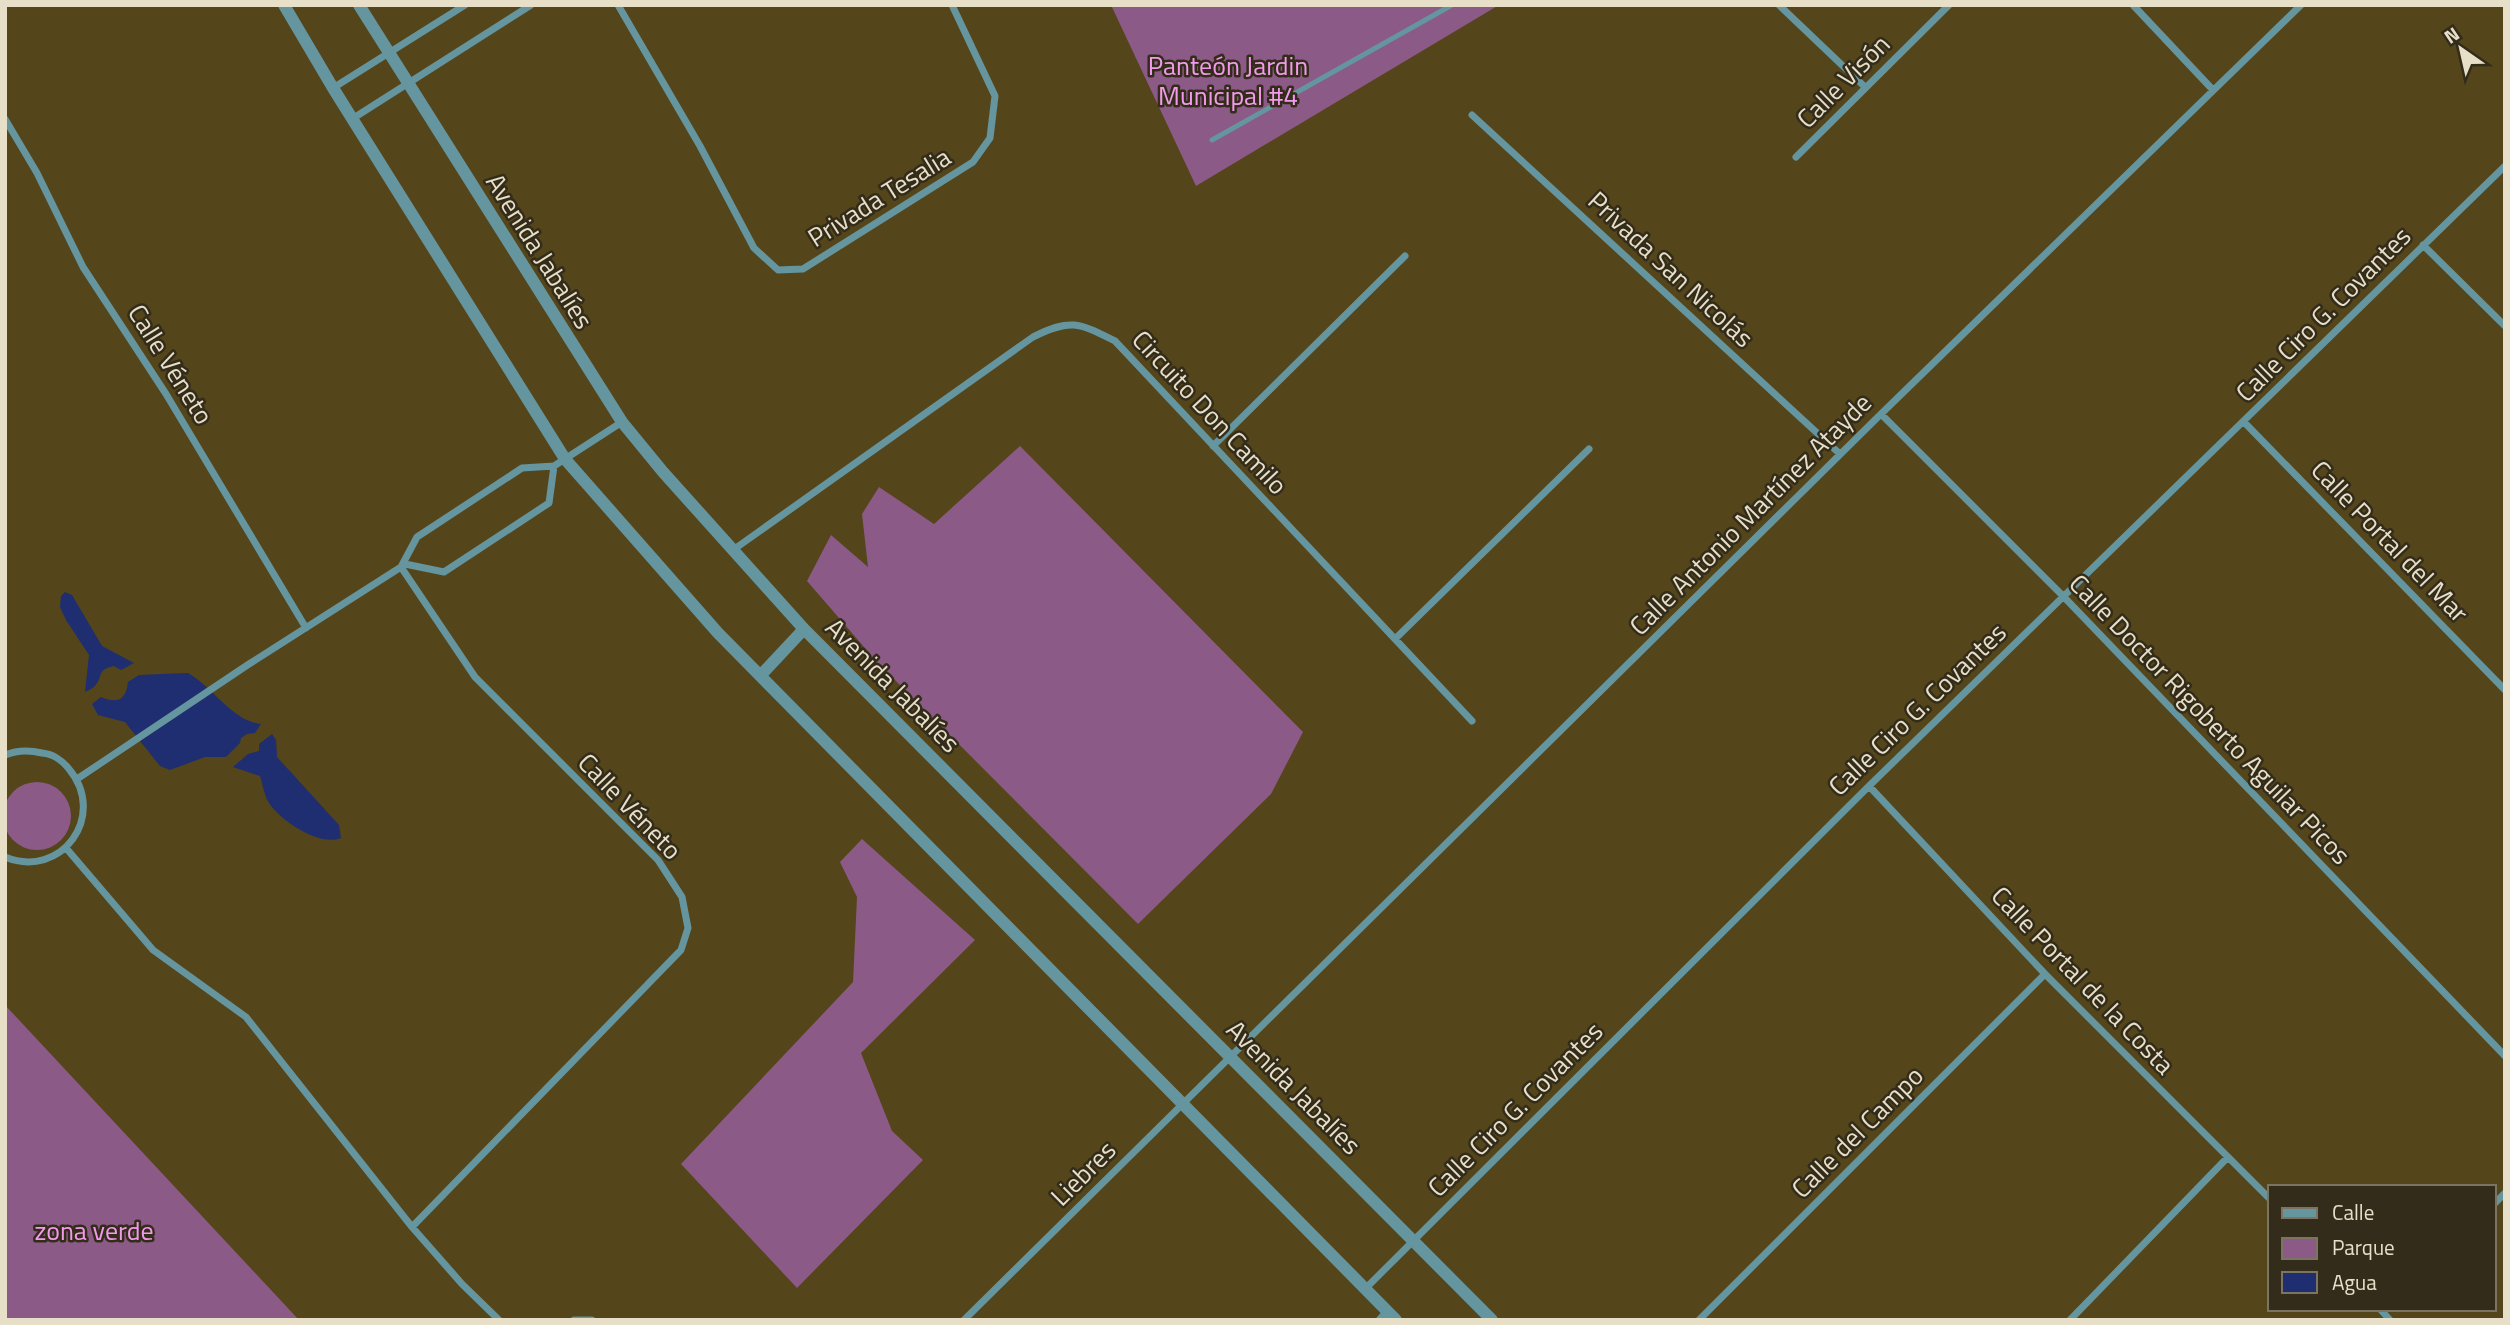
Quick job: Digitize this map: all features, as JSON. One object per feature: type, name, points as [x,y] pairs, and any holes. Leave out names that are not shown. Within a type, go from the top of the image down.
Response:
[{"type":"street","points":[[284,5],[560,462],[718,633],[1365,1289],[1387,1317]]},
{"type":"street","name":"Avenida Jabalíes","points":[[359,5],[622,422],[663,472],[804,629],[1492,1320]]},
{"type":"street","points":[[332,88],[466,5]]},
{"type":"street","points":[[352,119],[531,5]]},
{"type":"street","name":"Privada Tesalia","points":[[618,5],[700,146],[754,248],[778,270],[803,269],[972,162],[990,138],[995,96],[952,5]]},
{"type":"street","points":[[1779,5],[1865,87]]},
{"type":"street","name":"Calle Visón","points":[[1796,157],[1949,5]]},
{"type":"street","points":[[2133,5],[2213,90]]},
{"type":"street","name":"Calle Antonio Martínez Atayde","points":[[1231,1055],[1840,454],[2301,5]]},
{"type":"street","name":"Privada San Nicolás","points":[[1472,115],[1840,454]]},
{"type":"street","name":"Calle Véneto","points":[[5,120],[37,173],[83,267],[166,394],[306,628]]},
{"type":"street","name":"Calle Ciro G. Covantes","points":[[1365,1289],[1869,786],[2505,166]]},
{"type":"street","points":[[2423,245],[2505,326]]},
{"type":"street","points":[[1213,446],[1405,256]]},
{"type":"street","name":"Circuito Don Camilo","points":[[733,550],[1033,337],[1054,327],[1082,325],[1115,341],[1472,721]]},
{"type":"street","name":"Calle Doctor Rigoberto Aguilar Picos","points":[[1881,414],[2063,596],[2505,1056]]},
{"type":"street","points":[[78,779],[248,664],[403,565],[417,537],[470,502],[522,468],[560,462],[622,422]]},
{"type":"street","name":"Calle Portal del Mar","points":[[2244,422],[2505,690]]},
{"type":"street","points":[[1395,639],[1589,449]]},
{"type":"street","points":[[403,565],[444,572],[549,503],[560,462]]},
{"type":"street","name":"Calle Véneto","points":[[403,565],[475,677],[658,860],[682,897],[688,928],[681,950],[412,1227]]},
{"type":"street","points":[[761,675],[804,629]]},
{"type":"street","points":[[5,755],[30,750],[49,754],[65,764],[78,779],[83,793],[83,815],[76,836],[66,848],[50,858],[33,862],[15,861],[5,857]]},
{"type":"street","name":"Calle Portal de la Costa","points":[[1869,786],[2045,974],[2268,1197]]},
{"type":"street","points":[[66,848],[153,950],[246,1017],[412,1227],[462,1284],[499,1320]]},
{"type":"street","name":"Calle del Campo","points":[[1699,1320],[2045,974]]},
{"type":"street","name":"Liebres","points":[[964,1320],[1231,1055]]},
{"type":"street","points":[[2070,1320],[2228,1157]]},
{"type":"street","points":[[573,1320],[592,1320]]},
{"type":"lane","points":[[1212,140],[1452,5]]},
{"type":"green space","name":"Panteón Jardin Municipal #4","points":[[1111,5],[1499,5],[1196,186]]},
{"type":"green space","points":[[1020,446],[1303,732],[1271,794],[1138,924],[877,662],[807,581],[831,535],[868,567],[862,514],[879,487],[934,524]]},
{"type":"green space","points":[[37,782],[50,785],[61,792],[68,803],[71,816],[68,829],[61,840],[50,847],[37,850],[24,847],[13,840],[6,829],[3,816],[6,803],[13,792],[24,785]]},
{"type":"green space","points":[[862,839],[975,940],[861,1053],[892,1131],[923,1160],[797,1288],[681,1164],[853,982],[857,897],[840,862]]},
{"type":"green space","name":"zona verde","points":[[5,1005],[299,1320],[5,1320]]},
{"type":"water","points":[[65,592],[72,595],[102,646],[134,663],[121,670],[114,666],[105,669],[95,686],[85,692],[89,655],[60,607],[61,596]]},
{"type":"water","points":[[188,673],[241,717],[261,724],[255,733],[241,738],[240,743],[226,757],[205,757],[170,770],[160,766],[125,722],[98,715],[92,704],[101,697],[120,699],[128,682],[139,675]]},
{"type":"water","points":[[272,734],[276,740],[277,757],[339,825],[341,838],[323,839],[302,831],[282,817],[269,803],[260,776],[233,767],[248,754],[259,751],[259,744]]}]
